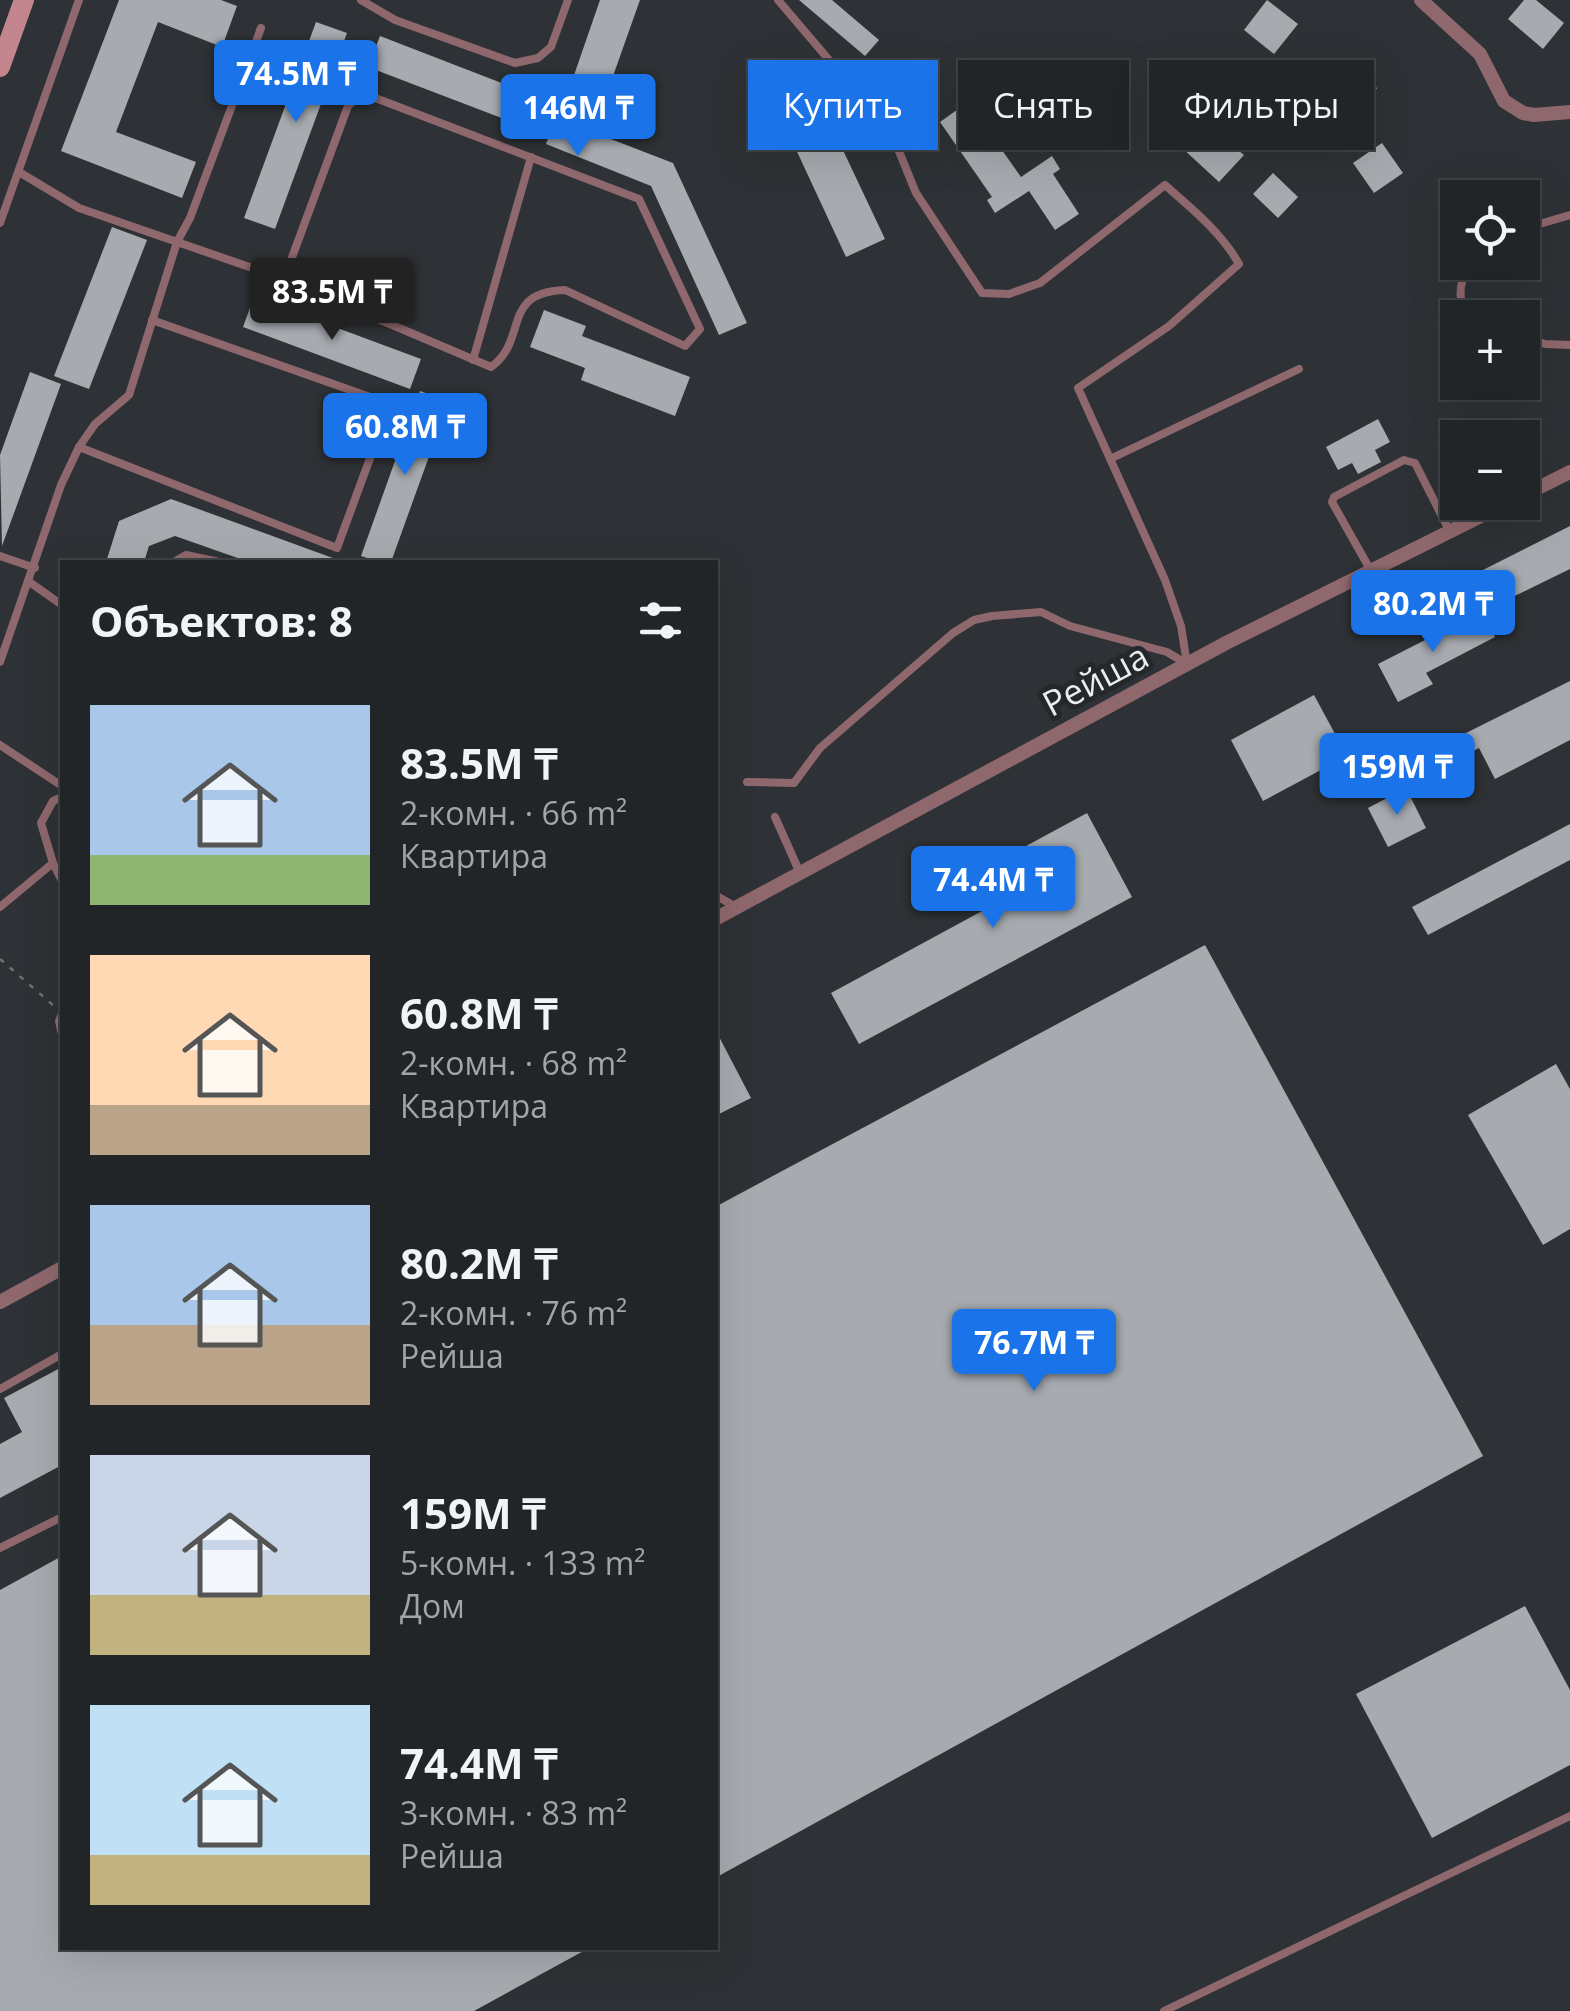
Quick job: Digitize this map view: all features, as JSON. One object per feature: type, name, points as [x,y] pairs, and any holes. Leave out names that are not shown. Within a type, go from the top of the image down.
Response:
[{"type":"main road","points":[[0,66],[24,0]]},
{"type":"street","points":[[1421,0],[1480,54],[1504,101],[1534,116],[1570,112]]},
{"type":"street","points":[[1540,487],[1570,472]]},
{"type":"street","name":"Рейша","points":[[718,917],[1187,664],[1474,520]]},
{"type":"street","points":[[0,1302],[60,1269]]},
{"type":"lane","points":[[0,223],[79,0]]},
{"type":"lane","points":[[361,0],[395,20],[515,63],[538,58],[551,47],[568,0]]},
{"type":"lane","points":[[778,0],[892,134],[916,193],[982,293],[1008,294],[1040,283],[1165,185],[1206,220],[1233,254],[1239,264],[1183,314],[1078,388],[1166,580],[1181,626],[1187,664]]},
{"type":"lane","points":[[0,662],[61,485],[78,447],[94,424],[129,394],[178,242],[261,28]]},
{"type":"lane","points":[[19,172],[80,208],[284,279],[491,367],[499,362],[526,301],[545,291],[565,290],[685,346],[700,329],[639,198],[378,99],[360,96],[348,106],[284,279]]},
{"type":"lane","points":[[473,360],[531,157]]},
{"type":"lane","points":[[1540,224],[1570,215]]},
{"type":"lane","points":[[78,447],[337,548],[390,404],[152,320]]},
{"type":"lane","points":[[1540,343],[1570,345]]},
{"type":"lane","points":[[1110,459],[1299,369]]},
{"type":"lane","points":[[1371,571],[1332,502],[1336,494],[1404,460],[1415,463],[1450,532]]},
{"type":"lane","points":[[177,560],[186,555],[210,560]]},
{"type":"lane","points":[[0,556],[35,568]]},
{"type":"lane","points":[[28,581],[60,604]]},
{"type":"lane","points":[[747,782],[794,783],[820,748],[953,633],[974,620],[1041,612],[1070,626],[1167,652],[1187,664]]},
{"type":"lane","points":[[0,745],[60,785]]},
{"type":"lane","points":[[60,798],[53,802],[42,824],[60,877]]},
{"type":"lane","points":[[776,817],[800,873]]},
{"type":"lane","points":[[0,907],[53,864]]},
{"type":"lane","points":[[718,898],[736,908]]},
{"type":"lane","points":[[0,1389],[60,1355]]},
{"type":"lane","points":[[0,1548],[60,1518]]},
{"type":"lane","points":[[1164,2011],[1570,1816]]},
{"type":"path","points":[[0,959],[60,1012]]},
{"type":"building","points":[[119,0],[221,0],[237,6],[222,47],[158,22],[116,132],[196,162],[182,198],[61,151]]},
{"type":"building","points":[[600,0],[640,0],[607,93],[572,81]]},
{"type":"building","points":[[799,0],[832,0],[879,40],[865,56]]},
{"type":"building","points":[[1267,0],[1298,24],[1274,54],[1244,30]]},
{"type":"building","points":[[1524,0],[1536,0],[1564,23],[1543,49],[1508,19]]},
{"type":"building","points":[[316,22],[347,33],[275,229],[244,218]]},
{"type":"building","points":[[380,36],[538,97],[533,109],[673,163],[747,323],[719,335],[651,186],[546,144],[549,136],[368,67]]},
{"type":"building","points":[[958,109],[958,148],[940,122]]},
{"type":"building","points":[[1382,143],[1403,173],[1374,193],[1353,163]]},
{"type":"building","points":[[796,150],[843,150],[885,239],[846,257]]},
{"type":"building","points":[[959,150],[1002,150],[1021,177],[1052,156],[1060,169],[1053,174],[1079,214],[1055,230],[1029,191],[995,213],[987,200],[992,197]]},
{"type":"building","points":[[1184,150],[1238,150],[1244,155],[1219,182]]},
{"type":"building","points":[[1273,173],[1298,197],[1278,218],[1253,194]]},
{"type":"building","points":[[112,227],[147,240],[89,389],[54,376]]},
{"type":"building","points":[[254,297],[421,359],[410,389],[243,327]]},
{"type":"building","points":[[544,310],[586,326],[582,336],[690,377],[675,416],[581,380],[585,368],[530,347]]},
{"type":"building","points":[[30,372],[61,384],[2,546],[0,455]]},
{"type":"building","points":[[420,391],[449,401],[392,560],[361,556]]},
{"type":"building","points":[[1378,419],[1390,442],[1375,450],[1381,462],[1358,474],[1352,463],[1338,470],[1326,447]]},
{"type":"building","points":[[171,499],[338,560],[243,560],[175,536],[149,546],[145,560],[107,560],[119,521]]},
{"type":"building","points":[[1570,526],[1570,569],[1488,609],[1471,576]]},
{"type":"building","points":[[1482,611],[1495,637],[1426,673],[1433,684],[1398,702],[1378,664]]},
{"type":"building","points":[[1570,681],[1570,740],[1495,779],[1479,748],[1400,789],[1390,771]]},
{"type":"building","points":[[1314,695],[1347,756],[1263,801],[1231,740]]},
{"type":"building","points":[[1406,788],[1426,828],[1388,847],[1368,808]]},
{"type":"building","points":[[1087,813],[1132,897],[859,1044],[831,993],[1030,885],[1013,853]]},
{"type":"building","points":[[1570,824],[1570,860],[1428,935],[1412,907]]},
{"type":"building","points":[[1205,945],[1483,1456],[718,1876],[718,1205]]},
{"type":"building","points":[[718,1035],[751,1098],[718,1114]]},
{"type":"building","points":[[1556,1064],[1570,1089],[1570,1229],[1543,1245],[1468,1115]]},
{"type":"building","points":[[60,1368],[60,1466],[0,1498],[0,1444],[22,1432],[4,1398]]},
{"type":"building","points":[[60,1557],[60,1950],[585,1950],[474,2011],[0,2011],[0,1590]]},
{"type":"building","points":[[1525,1606],[1570,1690],[1570,1765],[1432,1838],[1356,1694]]}]
